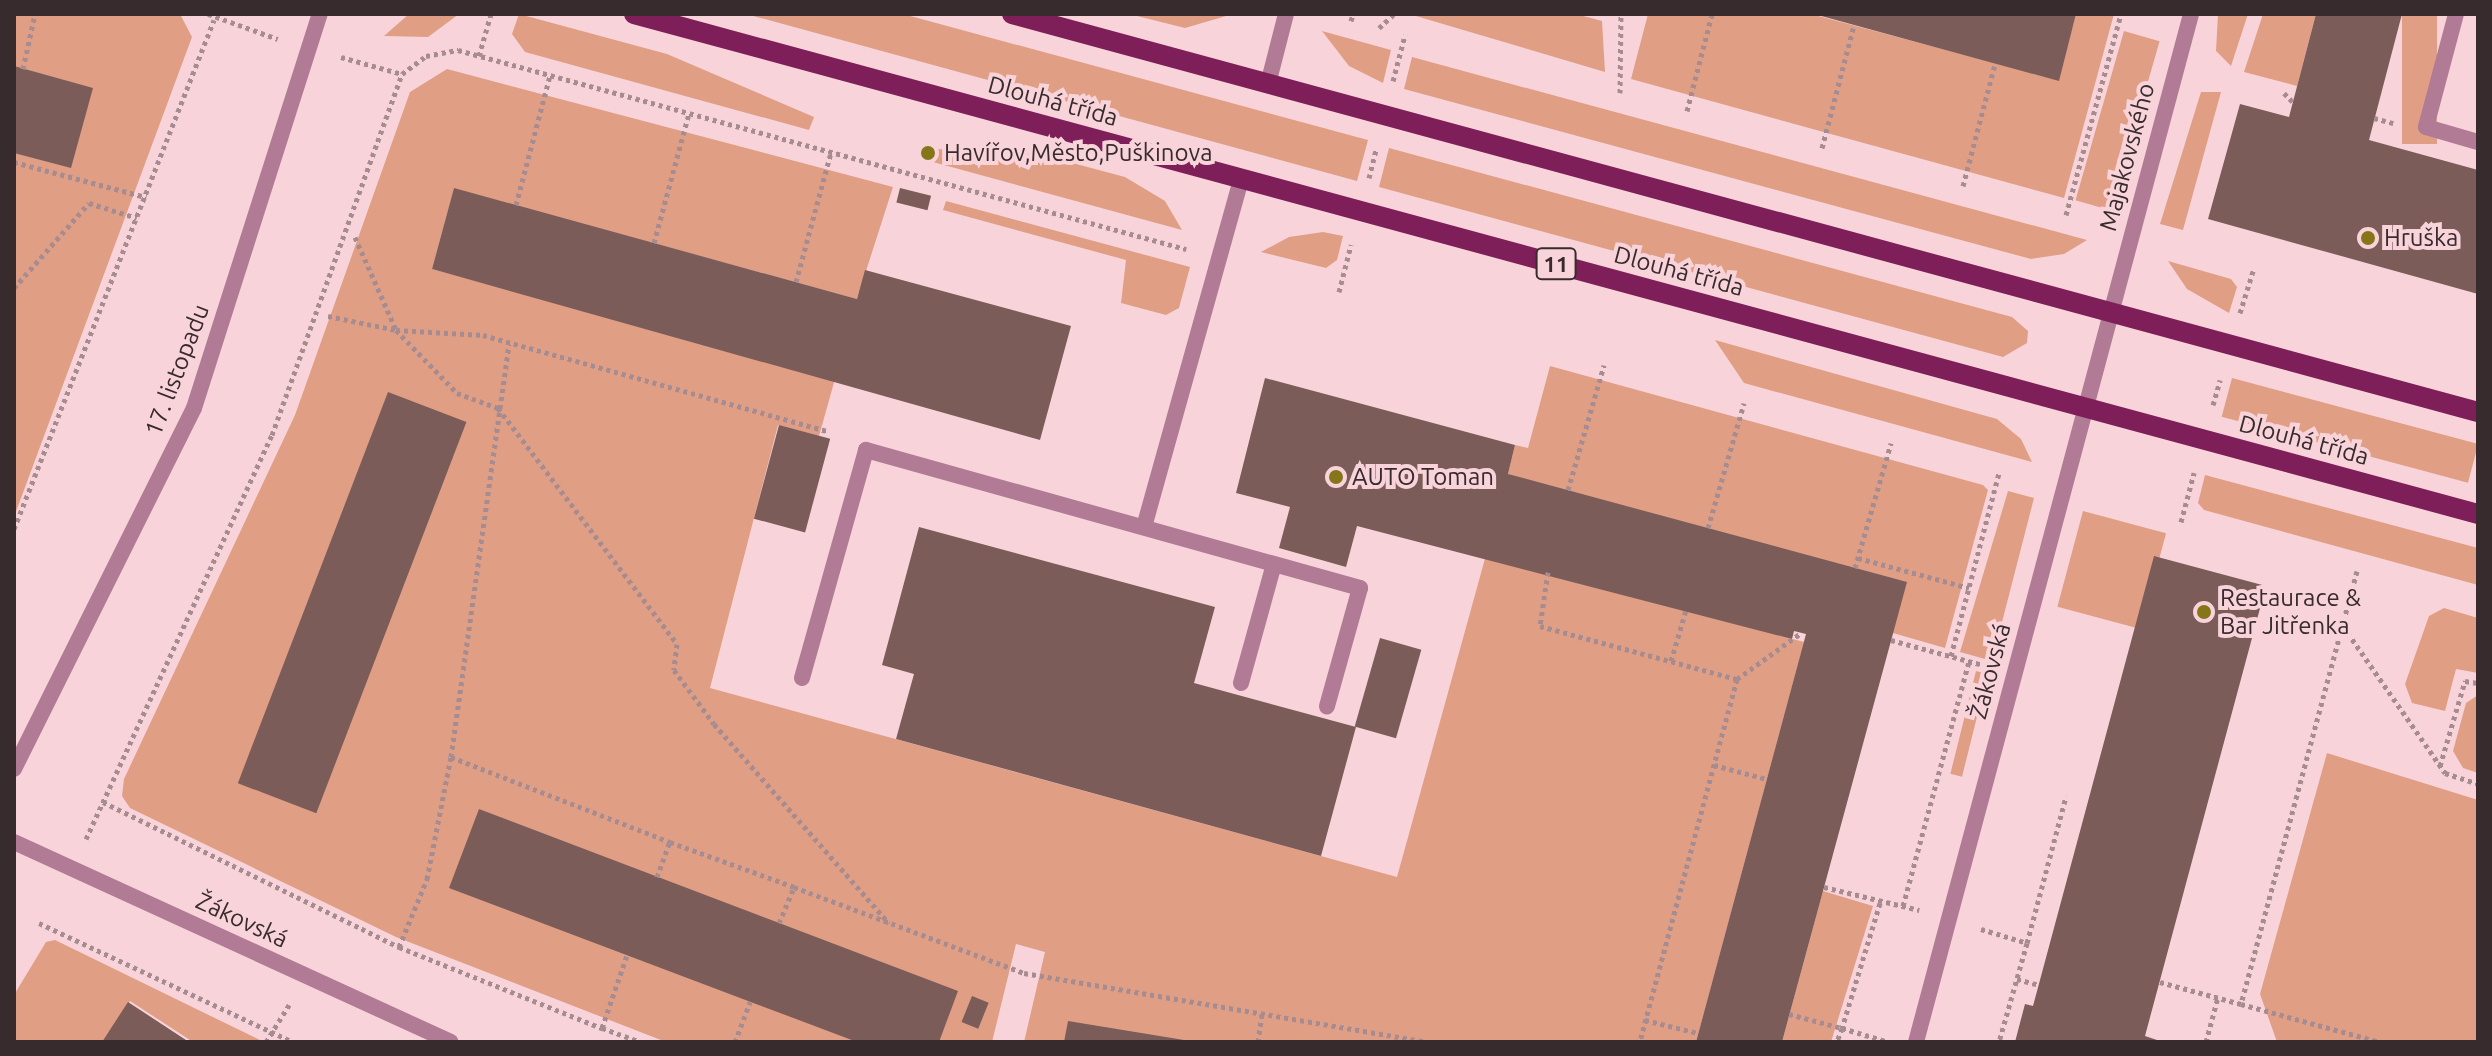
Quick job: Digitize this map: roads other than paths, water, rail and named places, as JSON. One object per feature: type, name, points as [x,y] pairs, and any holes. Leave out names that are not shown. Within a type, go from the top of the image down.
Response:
[{"type":"main road","name":"Dlouhá třída","points":[[634,14],[2478,514]]},
{"type":"main road","points":[[1012,14],[2478,412]]},
{"type":"street","name":"17. listopadu","points":[[14,769],[194,408],[320,14]]},
{"type":"street","points":[[1268,84],[1286,14]]},
{"type":"street","name":"Majakovského","points":[[2110,312],[2191,14]]},
{"type":"street","points":[[2456,14],[2426,127],[2478,142]]},
{"type":"street","points":[[1144,527],[1241,179]]},
{"type":"street","name":"Žákovská","points":[[1916,1042],[2110,312]]},
{"type":"street","points":[[802,678],[866,450],[1360,588],[1327,706]]},
{"type":"street","points":[[1241,683],[1274,564]]},
{"type":"street","name":"Žákovská","points":[[14,842],[450,1042]]},
{"type":"place","name":"Havířov,Město,Puškinova","points":[[928,153]]},
{"type":"place","name":"Hruška","points":[[2368,238]]},
{"type":"place","name":"AUTO Toman","points":[[1336,477]]},
{"type":"place","name":"Restaurace & Bar Jitřenka","points":[[2204,612]]}]
